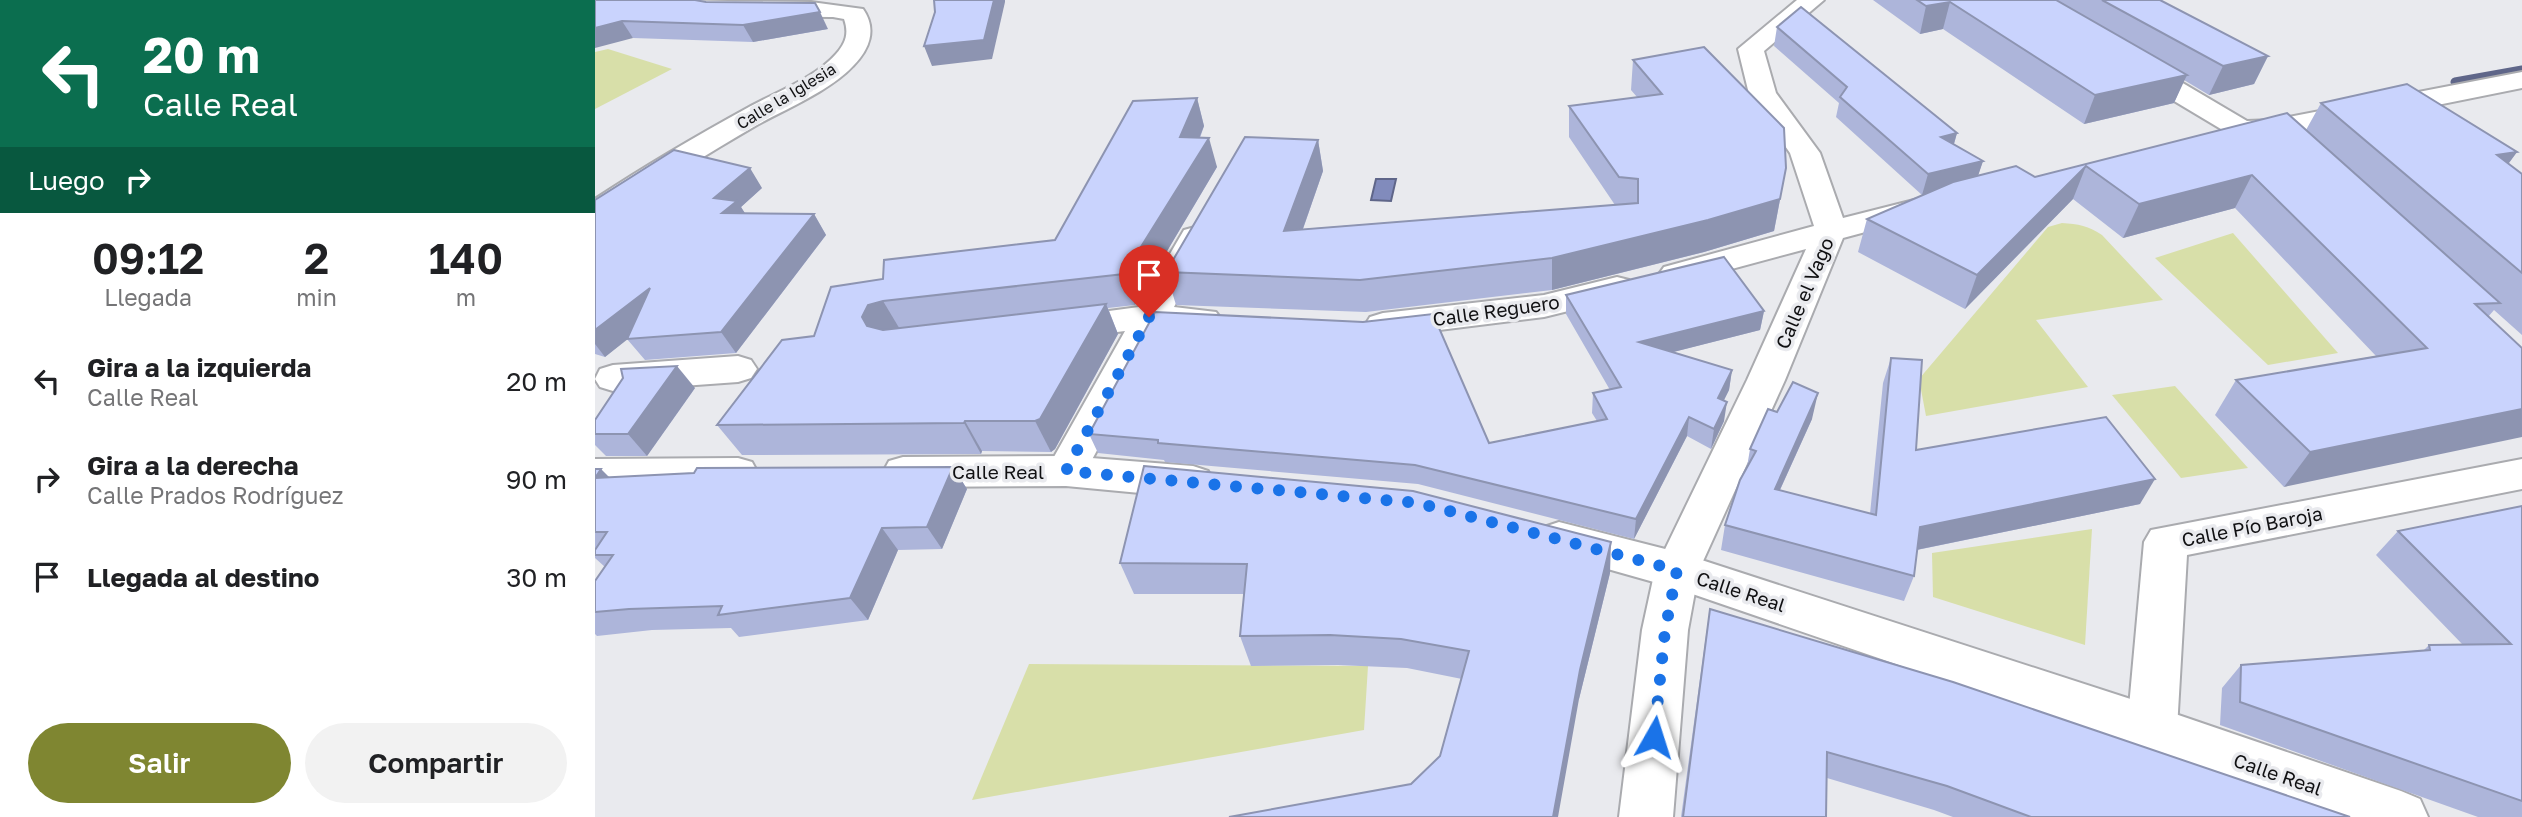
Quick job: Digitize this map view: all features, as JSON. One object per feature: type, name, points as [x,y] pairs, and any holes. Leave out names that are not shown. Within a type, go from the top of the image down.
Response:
[{"type":"street","name":"Calle la Iglesia","points":[[595,213],[671,162],[820,79],[844,61],[856,44],[860,30],[854,14],[841,7],[821,3],[706,7],[669,0]]},
{"type":"street","name":"Calle el Vago","points":[[1646,817],[1665,631],[1677,570],[1766,380],[1831,229],[1805,153],[1763,94],[1751,49],[1812,0]]},
{"type":"street","points":[[2115,54],[2270,136]]},
{"type":"street","points":[[2202,139],[2270,136],[2518,84]]},
{"type":"street","name":"Calle Reguero","points":[[1352,326],[1366,327],[1544,306],[1746,257],[1831,229],[1950,200]]},
{"type":"street","points":[[1066,471],[1149,317],[1211,210]]},
{"type":"street","points":[[1025,332],[1149,317],[1230,321]]},
{"type":"street","points":[[607,385],[738,369]]},
{"type":"street","name":"Calle Real","points":[[858,472],[1066,471],[1229,485]]},
{"type":"street","points":[[595,474],[775,473]]},
{"type":"street","name":"Calle Pío Baroja","points":[[2152,729],[2166,542],[2522,474]]},
{"type":"street","name":"Calle Real","points":[[1522,530],[1677,570],[2152,729],[2401,817]]},
{"type":"green space","points":[[608,49],[672,69],[595,109],[595,52]]},
{"type":"green space","points":[[2062,223],[2093,229],[2102,235],[2163,300],[2036,320],[2088,387],[1926,416],[1919,379],[2048,227]]},
{"type":"green space","points":[[2233,233],[2338,353],[2268,365],[2155,258]]},
{"type":"green space","points":[[2175,386],[2248,468],[2181,478],[2112,395]]},
{"type":"green space","points":[[2092,529],[2085,645],[1933,597],[1932,553]]},
{"type":"green space","points":[[1029,664],[1368,666],[1364,730],[972,800]]},
{"type":"water","points":[[1376,179],[1396,179],[1391,201],[1371,200]]},
{"type":"building","points":[[595,0],[815,3],[820,12],[743,25],[622,21],[595,28]]},
{"type":"building","points":[[934,0],[994,0],[984,40],[924,46],[935,12]]},
{"type":"building","points":[[1917,0],[2056,0],[2187,75],[2095,95],[1950,2],[1926,6]]},
{"type":"building","points":[[2102,0],[2160,0],[2268,56],[2223,66]]},
{"type":"building","points":[[1801,7],[1957,133],[1941,137],[1983,161],[1928,174],[1840,97],[1847,87],[1777,27]]},
{"type":"building","points":[[1704,47],[1784,128],[1786,168],[1780,199],[1708,220],[1552,258],[1360,280],[1166,272],[1245,137],[1318,140],[1284,231],[1638,203],[1638,179],[1619,177],[1569,106],[1662,94],[1633,60]]},
{"type":"building","points":[[2407,84],[2517,152],[2497,155],[2522,174],[2522,273],[2321,103]]},
{"type":"building","points":[[1197,98],[1180,137],[1209,138],[1124,274],[883,301],[868,305],[862,317],[867,326],[883,330],[1106,304],[1040,419],[964,423],[717,425],[782,340],[814,336],[831,287],[883,279],[884,260],[1055,240],[1133,101]]},
{"type":"building","points":[[2287,113],[2500,303],[2475,304],[2522,348],[2522,409],[2310,452],[2236,380],[2427,348],[2252,175],[2139,204],[2086,166],[1977,275],[1867,219],[1953,182],[2016,166],[2035,177]]},
{"type":"building","points":[[674,150],[750,168],[714,198],[737,201],[722,213],[814,214],[721,332],[627,339],[650,288],[595,330],[595,200]]},
{"type":"building","points":[[1724,257],[1764,311],[1639,342],[1732,370],[1718,398],[1727,402],[1714,429],[1689,417],[1636,519],[1415,465],[1158,443],[1158,440],[1089,434],[1155,312],[1363,322],[1433,314],[1489,443],[1607,419],[1593,393],[1621,387],[1566,295]]},
{"type":"building","points":[[1891,358],[1922,360],[1916,450],[2106,417],[2155,479],[1920,527],[1914,576],[1725,525],[1740,480],[1756,451],[1750,449],[1768,409],[1777,412],[1793,382],[1818,393],[1775,489],[1876,515]]},
{"type":"building","points":[[677,366],[628,434],[595,434],[595,420],[623,378],[621,369]]},
{"type":"building","points":[[1144,466],[1413,491],[1611,542],[1580,670],[1553,817],[1229,817],[1411,784],[1440,756],[1469,651],[1401,639],[1330,635],[1240,636],[1247,564],[1120,563]]},
{"type":"building","points":[[953,467],[927,527],[882,528],[850,598],[718,615],[722,606],[595,612],[595,581],[613,555],[595,555],[595,550],[607,532],[595,532],[595,478],[694,473],[697,468]]},
{"type":"building","points":[[2522,506],[2522,801],[2240,702],[2241,665],[2430,650],[2429,645],[2511,644],[2398,531]]},
{"type":"building","points":[[1710,609],[1953,682],[2350,817],[2031,817],[1947,786],[1827,752],[1826,817],[1683,817]]},
{"type":"waterway","points":[[2455,82],[2522,70]]},
{"type":"route","points":[[1149,317],[1066,471],[1418,503],[1677,570],[1665,631],[1654,737]]}]
